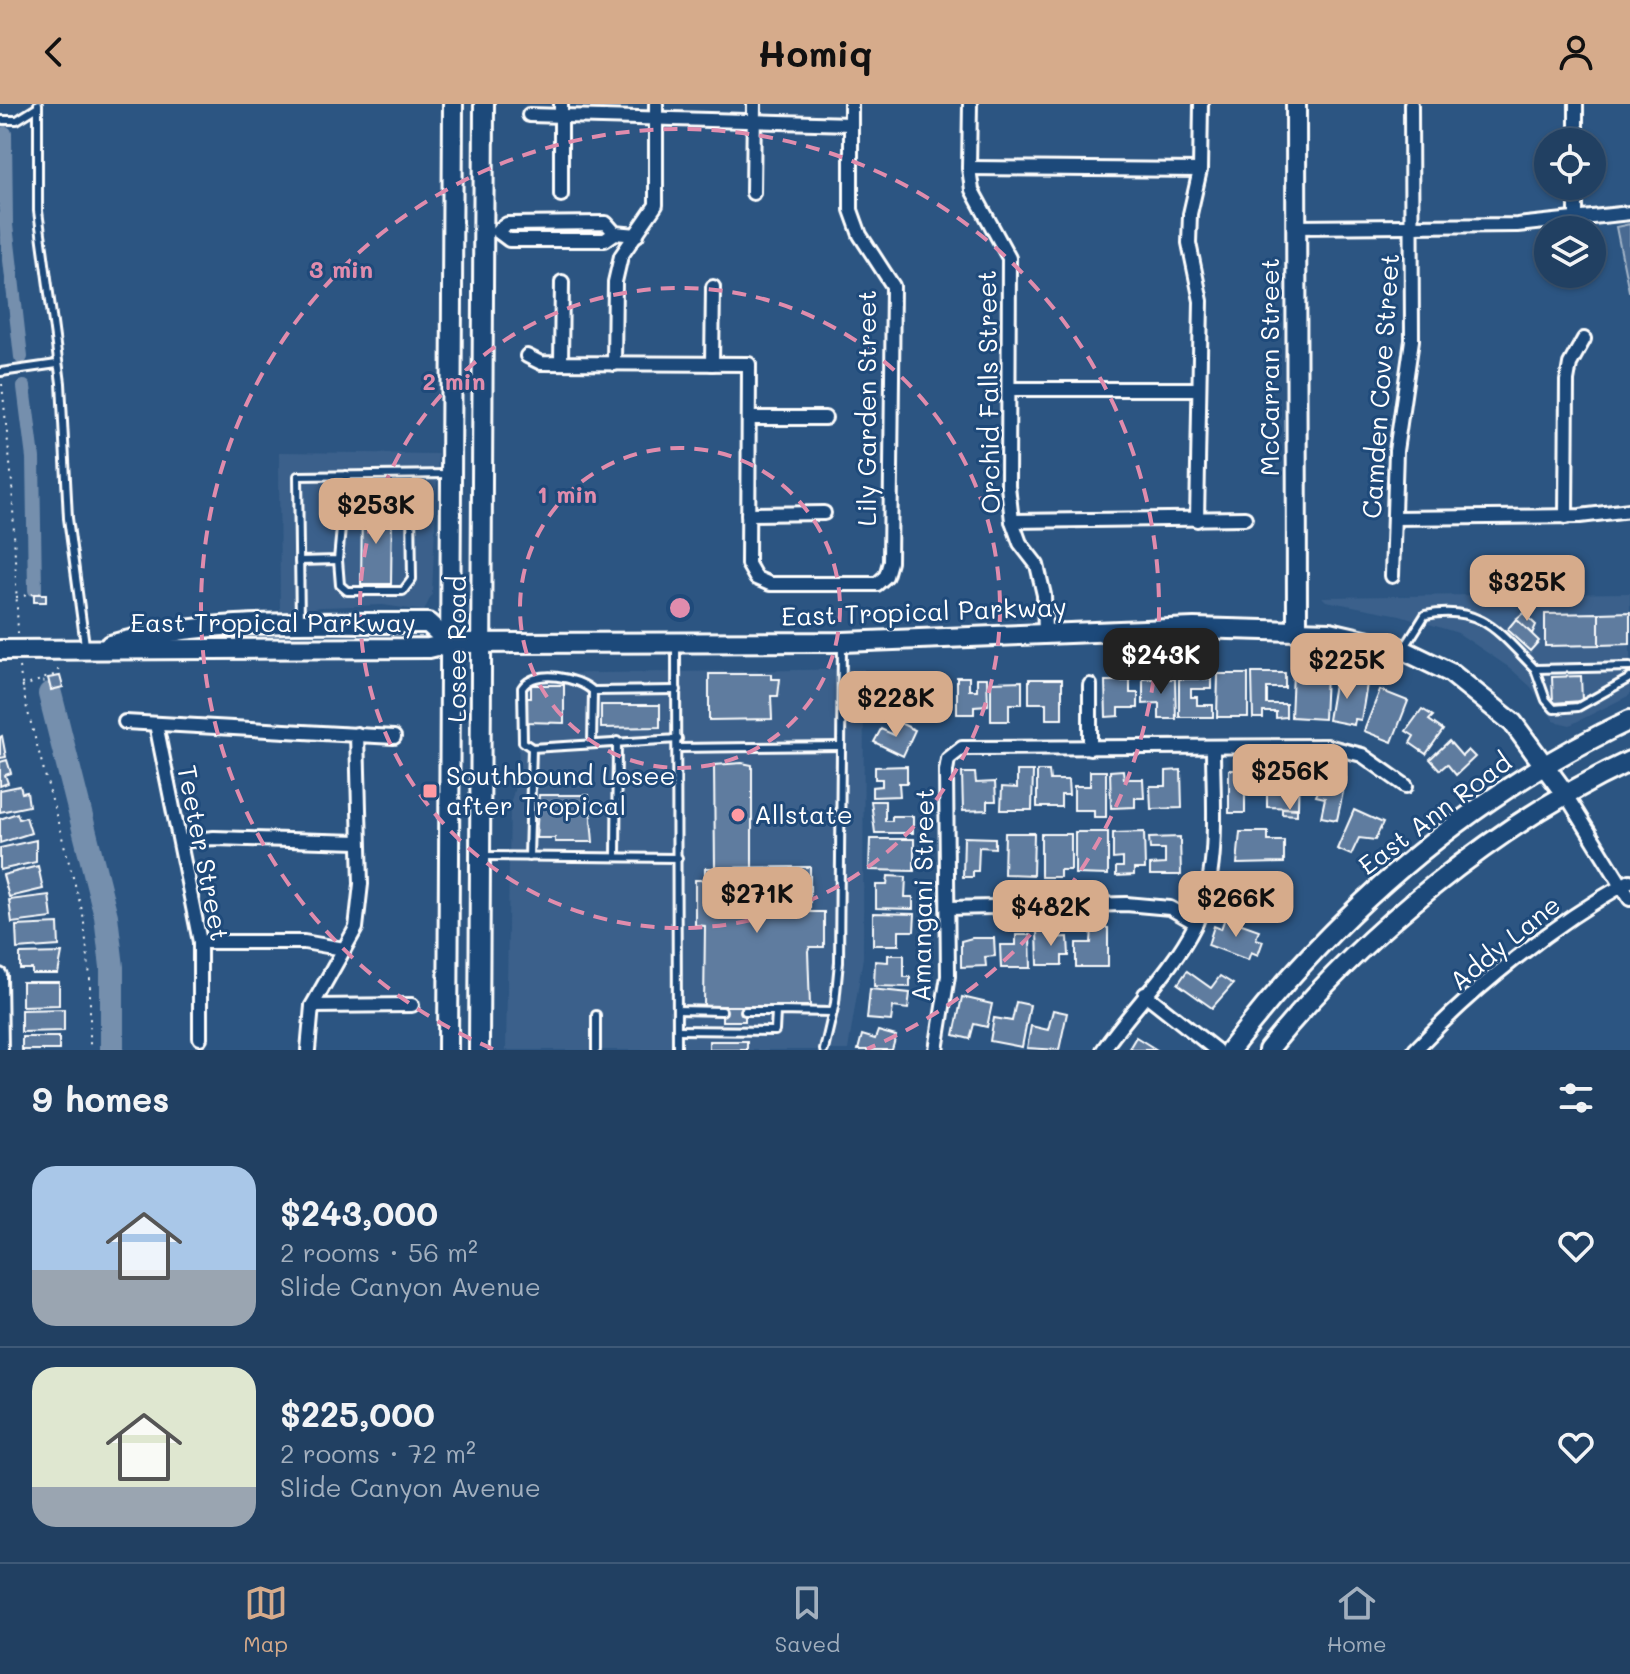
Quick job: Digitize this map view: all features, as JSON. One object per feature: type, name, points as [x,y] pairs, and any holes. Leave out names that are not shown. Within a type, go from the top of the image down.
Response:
[{"type":"main road","name":"Losee Road","points":[[448,1050],[453,104]]},
{"type":"main road","name":"Losee Road","points":[[479,1050],[490,231],[484,104]]},
{"type":"main road","name":"McCarran Street","points":[[1296,104],[1297,630]]},
{"type":"main road","name":"East Tropical Parkway","points":[[91,649],[142,636],[225,624],[428,623],[450,643]]},
{"type":"main road","name":"East Tropical Parkway","points":[[9,650],[141,652],[429,648],[450,643],[676,645],[1224,628],[1297,630],[1349,635],[1403,650],[1451,673],[1496,707],[1545,764],[1566,795]]},
{"type":"main road","points":[[1545,764],[1630,720]]},
{"type":"main road","points":[[1268,1050],[1316,996],[1377,936],[1473,857],[1566,795],[1630,761]]},
{"type":"main road","name":"East Ann Road","points":[[1230,1050],[1315,949],[1372,893],[1447,831],[1545,764]]},
{"type":"street","points":[[614,364],[615,282],[621,256],[656,205],[656,104]]},
{"type":"street","points":[[753,193],[754,104]]},
{"type":"street","name":"Lily Garden Street","points":[[748,514],[748,564],[756,578],[770,584],[877,584],[886,576],[890,562],[893,286],[860,235],[851,210],[851,104]]},
{"type":"street","name":"Orchid Falls Street","points":[[970,104],[969,168],[980,208],[996,230],[1009,258],[1008,486],[1012,521],[1020,543],[1037,565],[1044,595],[1045,634]]},
{"type":"street","points":[[1197,520],[1201,301],[1189,243],[1190,214],[1200,170],[1201,104]]},
{"type":"street","name":"Camden Cove Street","points":[[1392,576],[1396,451],[1412,340],[1411,104]]},
{"type":"street","points":[[1576,104],[1576,128]]},
{"type":"street","points":[[561,110],[561,195]]},
{"type":"street","points":[[529,115],[561,110],[656,119],[851,124]]},
{"type":"street","points":[[969,168],[1200,170]]},
{"type":"street","points":[[1606,217],[1630,213]]},
{"type":"street","points":[[1295,227],[1534,222]]},
{"type":"street","points":[[490,231],[507,224],[606,223],[615,233],[637,235]]},
{"type":"street","points":[[561,363],[562,282]]},
{"type":"street","points":[[712,364],[713,287]]},
{"type":"street","points":[[1566,517],[1567,381],[1570,364],[1584,339]]},
{"type":"street","points":[[527,356],[541,363],[749,364],[748,514],[824,513]]},
{"type":"street","points":[[1010,389],[1198,389]]},
{"type":"street","points":[[749,418],[825,418]]},
{"type":"street","points":[[1394,518],[1566,517],[1630,510]]},
{"type":"street","points":[[1012,521],[1245,518]]},
{"type":"street","points":[[1090,685],[1090,748],[1346,749],[1374,762],[1406,786]]},
{"type":"street","points":[[125,722],[394,737]]},
{"type":"street","name":"Teeter Street","points":[[156,724],[200,942],[200,1038]]},
{"type":"street","points":[[308,1050],[312,1006],[356,928],[361,884],[357,734]]},
{"type":"street","name":"Amangani Street","points":[[936,1050],[948,976],[948,759],[962,748],[1090,748]]},
{"type":"street","points":[[1103,1050],[1175,958],[1196,923],[1211,863],[1213,748]]},
{"type":"street","points":[[1566,795],[1626,883],[1630,899]]},
{"type":"street","points":[[181,841],[214,838],[359,842]]},
{"type":"street","name":"Addy Lane","points":[[1415,1050],[1508,965],[1626,883]]},
{"type":"street","points":[[949,908],[1139,905],[1170,908],[1196,923]]},
{"type":"street","points":[[200,942],[304,942],[344,949]]},
{"type":"street","points":[[0,975],[1,1050]]},
{"type":"street","points":[[1145,994],[1216,1050]]},
{"type":"street","points":[[312,1006],[412,1005]]},
{"type":"lane","points":[[0,120],[17,120],[38,106]]},
{"type":"lane","points":[[38,106],[38,211],[57,364],[68,518],[91,649]]},
{"type":"lane","points":[[1,372],[57,364]]},
{"type":"lane","points":[[300,624],[298,476],[450,474]]},
{"type":"lane","points":[[345,503],[403,502],[411,506],[412,579],[403,591],[347,591],[340,585],[338,560],[346,475]]},
{"type":"lane","points":[[299,561],[338,560]]},
{"type":"lane","points":[[1403,650],[1425,615],[1473,614],[1488,622],[1535,669],[1546,700],[1554,709],[1578,707],[1630,678]]},
{"type":"lane","points":[[824,1050],[833,1012],[839,962],[843,642]]},
{"type":"lane","points":[[676,645],[677,1050]]},
{"type":"lane","points":[[1535,669],[1630,667]]},
{"type":"lane","points":[[677,690],[593,691],[583,682],[540,676],[526,681],[522,688],[523,742],[532,748],[678,739]]},
{"type":"lane","points":[[592,743],[593,691]]},
{"type":"lane","points":[[616,857],[617,741]]},
{"type":"lane","points":[[678,748],[841,746]]},
{"type":"lane","points":[[529,857],[532,748]]},
{"type":"lane","points":[[481,855],[678,858]]},
{"type":"lane","points":[[677,1010],[722,1011]]},
{"type":"lane","points":[[745,1011],[833,1012]]},
{"type":"lane","points":[[677,1030],[775,1031],[776,1011]]},
{"type":"lane","points":[[596,1015],[596,1050]]},
{"type":"path","points":[[1,372],[12,483],[14,597],[9,650],[22,687],[83,914],[90,977],[90,1050]]},
{"type":"path","points":[[14,597],[45,592]]},
{"type":"path","points":[[22,687],[56,674],[61,663]]},
{"type":"path","points":[[42,680],[45,685],[49,684]]},
{"type":"shaded area","points":[[1630,224],[1630,291],[1629,291],[1616,227]]},
{"type":"shaded area","points":[[279,452],[438,454],[432,594],[424,611],[383,605],[321,607],[280,613]]},
{"type":"shaded area","points":[[1630,593],[1630,695],[1570,725],[1554,721],[1531,687],[1510,668],[1458,633],[1400,615],[1326,601],[1322,597]]},
{"type":"shaded area","points":[[864,669],[863,957],[848,1050],[506,1050],[510,805],[519,772],[518,686],[535,674]]},
{"type":"building","points":[[362,509],[392,509],[391,584],[361,584]]},
{"type":"building","points":[[34,594],[46,594],[46,602],[34,602]]},
{"type":"building","points":[[1630,612],[1630,644],[1599,645],[1599,613]]},
{"type":"building","points":[[1523,613],[1536,625],[1532,634],[1516,619]]},
{"type":"building","points":[[1599,613],[1599,645],[1545,646],[1545,614]]},
{"type":"building","points":[[1516,619],[1539,641],[1530,651],[1507,630]]},
{"type":"building","points":[[1252,673],[1285,673],[1285,688],[1267,688],[1267,704],[1286,704],[1286,717],[1276,718],[1276,712],[1263,712],[1263,718],[1253,718]]},
{"type":"building","points":[[1293,673],[1326,675],[1324,719],[1291,717]]},
{"type":"building","points":[[709,674],[771,674],[771,679],[780,679],[778,696],[771,696],[772,719],[709,720]]},
{"type":"building","points":[[1218,674],[1248,674],[1248,717],[1217,717]]},
{"type":"building","points":[[60,676],[63,687],[51,690],[48,678]]},
{"type":"building","points":[[1581,676],[1582,701],[1553,703],[1552,677]]},
{"type":"building","points":[[957,677],[969,677],[969,690],[977,690],[977,678],[987,678],[988,705],[974,706],[974,714],[957,714]]},
{"type":"building","points":[[1335,678],[1367,684],[1361,720],[1355,719],[1354,725],[1328,720]]},
{"type":"building","points":[[1029,679],[1062,679],[1062,719],[1046,719],[1046,703],[1029,703]]},
{"type":"building","points":[[1143,679],[1175,679],[1176,719],[1159,719],[1159,703],[1143,704]]},
{"type":"building","points":[[1179,679],[1211,679],[1211,689],[1191,689],[1191,697],[1197,697],[1197,705],[1213,705],[1213,717],[1179,717]]},
{"type":"building","points":[[1022,681],[1022,704],[1009,704],[1009,721],[991,721],[991,682]]},
{"type":"building","points":[[1105,681],[1130,681],[1130,693],[1138,693],[1138,708],[1119,708],[1119,716],[1106,717]]},
{"type":"building","points":[[531,685],[564,685],[564,723],[525,722],[524,698],[531,698]]},
{"type":"building","points":[[924,685],[924,688],[940,685],[945,713],[917,713],[912,687]]},
{"type":"building","points":[[1380,690],[1408,701],[1392,742],[1364,731]]},
{"type":"building","points":[[601,705],[660,705],[660,727],[601,728]]},
{"type":"building","points":[[1422,709],[1433,716],[1429,720],[1443,730],[1426,754],[1410,743],[1414,736],[1406,731]]},
{"type":"building","points":[[900,723],[915,730],[903,756],[874,742],[881,729],[894,735]]},
{"type":"building","points":[[0,737],[6,757],[0,758]]},
{"type":"building","points":[[1449,741],[1462,756],[1468,750],[1475,757],[1456,775],[1447,764],[1440,770],[1430,759]]},
{"type":"building","points":[[7,760],[11,773],[5,775],[8,783],[0,786],[0,762]]},
{"type":"building","points":[[714,765],[752,765],[752,868],[715,868]]},
{"type":"building","points":[[907,766],[907,783],[899,783],[900,796],[872,797],[872,787],[882,786],[882,779],[875,779],[875,767]]},
{"type":"building","points":[[1283,768],[1299,769],[1298,808],[1267,807],[1267,784],[1282,784]]},
{"type":"building","points":[[1123,770],[1124,779],[1143,779],[1144,798],[1135,798],[1135,807],[1111,808],[1110,771]]},
{"type":"building","points":[[1181,770],[1182,808],[1151,809],[1150,786],[1166,786],[1166,771]]},
{"type":"building","points":[[1229,770],[1259,770],[1260,791],[1245,791],[1245,813],[1229,813]]},
{"type":"building","points":[[1017,771],[1033,771],[1032,810],[1001,810],[1002,787],[1017,788]]},
{"type":"building","points":[[1037,771],[1049,771],[1050,780],[1068,780],[1069,795],[1061,795],[1061,807],[1037,807]]},
{"type":"building","points":[[1090,771],[1106,771],[1106,817],[1094,817],[1094,810],[1074,810],[1074,786],[1090,786]]},
{"type":"building","points":[[1315,772],[1346,778],[1337,820],[1321,817],[1325,798],[1316,796],[1318,791],[1311,789]]},
{"type":"building","points":[[962,773],[975,773],[976,783],[995,782],[996,801],[987,801],[987,810],[963,811]]},
{"type":"building","points":[[20,786],[22,793],[27,792],[29,806],[0,812],[0,790]]},
{"type":"building","points":[[539,795],[589,795],[593,842],[555,842],[555,838],[536,838]]},
{"type":"building","points":[[871,801],[885,801],[885,821],[892,821],[892,816],[913,816],[913,833],[875,833]]},
{"type":"building","points":[[1282,808],[1297,809],[1297,815],[1282,814]]},
{"type":"building","points":[[1354,810],[1383,823],[1375,840],[1359,838],[1351,855],[1337,849]]},
{"type":"building","points":[[17,813],[19,819],[26,817],[31,833],[0,843],[0,819]]},
{"type":"building","points":[[1075,832],[1108,832],[1108,875],[1075,874]]},
{"type":"building","points":[[1144,832],[1145,869],[1134,869],[1134,875],[1116,876],[1116,867],[1123,867],[1123,858],[1113,859],[1113,833]]},
{"type":"building","points":[[1240,832],[1268,832],[1268,841],[1284,841],[1284,863],[1237,864]]},
{"type":"building","points":[[1005,833],[1034,833],[1033,875],[1004,874]]},
{"type":"building","points":[[1041,834],[1071,834],[1071,870],[1060,870],[1060,877],[1041,877]]},
{"type":"building","points":[[964,837],[995,838],[995,848],[979,847],[978,871],[973,871],[973,877],[963,877]]},
{"type":"building","points":[[1180,837],[1181,875],[1150,875],[1150,865],[1165,864],[1165,849],[1150,849],[1149,838]]},
{"type":"building","points":[[870,839],[914,839],[914,871],[869,870]]},
{"type":"building","points":[[36,840],[36,862],[0,870],[0,848]]},
{"type":"building","points":[[38,866],[43,889],[9,897],[3,875]]},
{"type":"building","points":[[810,867],[810,912],[824,912],[824,947],[810,947],[808,951],[810,1006],[704,1006],[705,926],[695,925],[695,880],[705,880],[705,868]]},
{"type":"building","points":[[1231,875],[1273,884],[1266,915],[1231,908],[1232,902],[1226,901]]},
{"type":"building","points":[[888,876],[906,877],[905,897],[913,897],[913,909],[876,908],[876,885],[887,885]]},
{"type":"building","points":[[49,895],[52,918],[12,923],[9,900]]},
{"type":"building","points":[[873,913],[915,914],[914,931],[899,931],[899,945],[873,945]]},
{"type":"building","points":[[1225,918],[1259,930],[1256,939],[1263,941],[1258,955],[1251,952],[1248,960],[1208,945],[1214,926],[1221,929]]},
{"type":"building","points":[[58,924],[59,946],[17,949],[16,926]]},
{"type":"building","points":[[1092,927],[1108,928],[1108,967],[1076,967],[1076,943],[1091,943]]},
{"type":"building","points":[[1037,929],[1050,929],[1050,938],[1068,937],[1069,956],[1062,956],[1062,965],[1038,965]]},
{"type":"building","points":[[1016,935],[1030,935],[1031,968],[1001,968],[1000,945],[1016,945]]},
{"type":"building","points":[[994,938],[995,956],[985,957],[986,966],[961,967],[961,941]]},
{"type":"building","points":[[62,953],[58,974],[32,974],[32,969],[20,969],[20,954]]},
{"type":"building","points":[[888,955],[904,955],[904,977],[910,977],[910,987],[874,986],[875,961],[888,962]]},
{"type":"building","points":[[1187,971],[1211,988],[1220,976],[1233,984],[1212,1008],[1178,984]]},
{"type":"building","points":[[22,982],[59,982],[59,1005],[22,1006]]},
{"type":"building","points":[[870,989],[910,993],[908,1009],[893,1007],[891,1021],[867,1019]]},
{"type":"building","points":[[962,997],[992,1004],[987,1027],[974,1024],[970,1039],[954,1035]]},
{"type":"building","points":[[1016,1002],[1030,1005],[1022,1047],[990,1041],[994,1018],[1012,1021]]},
{"type":"building","points":[[722,1006],[745,1006],[745,1021],[722,1021]]},
{"type":"building","points":[[64,1009],[64,1031],[21,1032],[21,1010]]},
{"type":"building","points":[[1053,1010],[1067,1013],[1059,1050],[1027,1048],[1031,1026],[1048,1030]]},
{"type":"building","points":[[878,1031],[896,1036],[892,1050],[858,1050],[862,1035],[875,1039]]},
{"type":"building","points":[[22,1037],[59,1037],[59,1050],[22,1050]]},
{"type":"building","points":[[1136,1037],[1157,1050],[1134,1050],[1130,1047]]},
{"type":"building","points":[[709,1041],[747,1041],[747,1050],[709,1050]]},
{"type":"waterway","points":[[5,133],[6,225],[21,357]]},
{"type":"waterway","points":[[24,387],[33,458],[35,590]]},
{"type":"waterway","points":[[50,694],[106,916],[112,967],[112,1050]]},
{"type":"place","name":"Southbound Losee after Tropical","points":[[430,791]]},
{"type":"place","name":"Allstate","points":[[738,815]]}]
